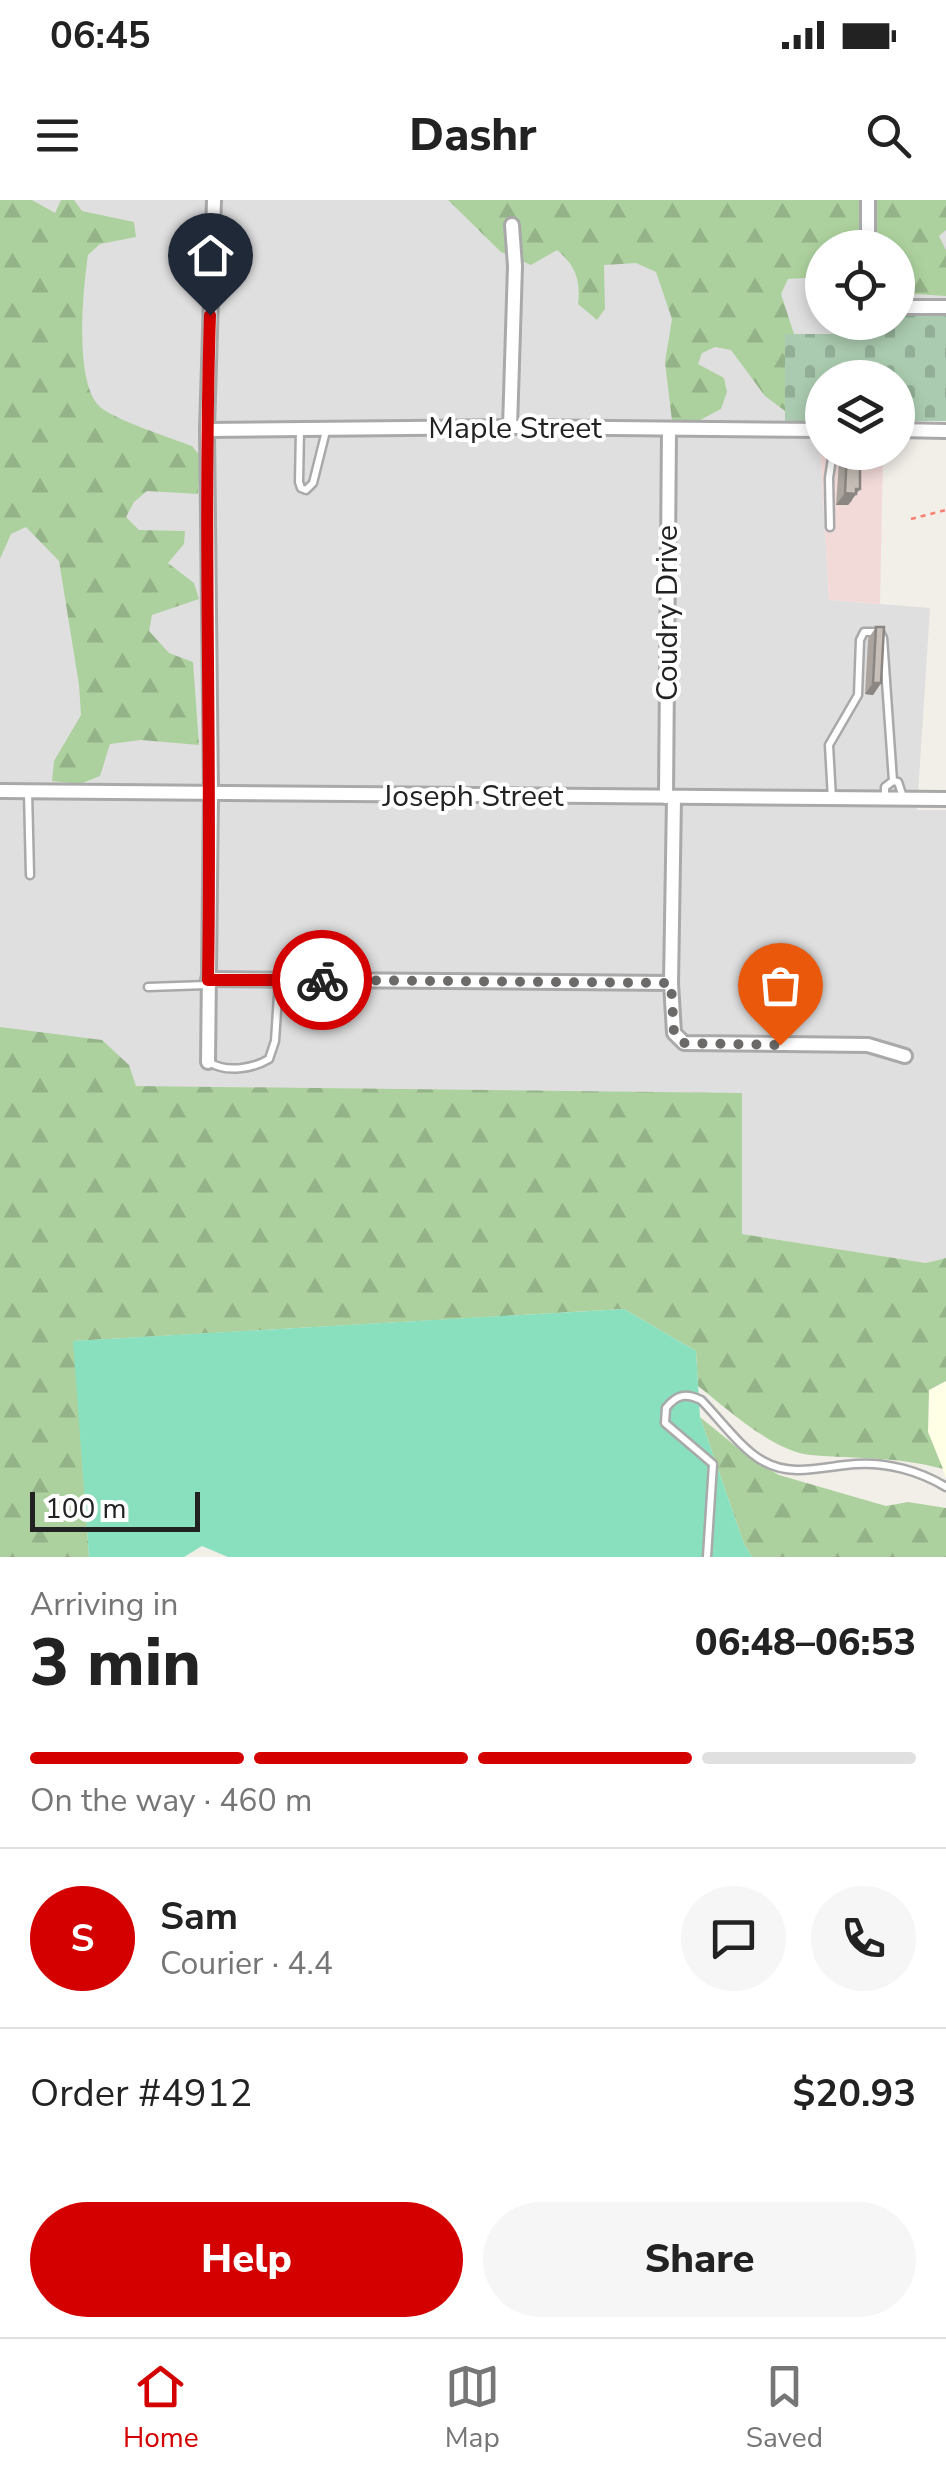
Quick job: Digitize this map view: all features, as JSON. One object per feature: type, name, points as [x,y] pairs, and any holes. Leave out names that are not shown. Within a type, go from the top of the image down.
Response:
[{"type":"street","points":[[208,1062],[212,794],[207,430],[214,200]]},
{"type":"street","points":[[868,200],[868,230]]},
{"type":"street","points":[[510,426],[515,266],[512,226]]},
{"type":"street","points":[[915,307],[946,306]]},
{"type":"street","name":"Maple Street","points":[[207,430],[510,426],[805,430]]},
{"type":"street","name":"Coudry Drive","points":[[669,429],[674,1034],[684,1043],[868,1045],[905,1056]]},
{"type":"street","points":[[915,430],[946,431]]},
{"type":"street","name":"Joseph Street","points":[[0,791],[946,799]]},
{"type":"street","points":[[208,982],[671,983]]},
{"type":"lane","points":[[300,429],[298,482],[306,490],[314,482],[327,429]]},
{"type":"lane","points":[[830,470],[830,527]]},
{"type":"lane","points":[[832,799],[829,745],[858,695],[860,640],[864,632],[872,630],[880,632],[883,638],[893,781]]},
{"type":"lane","points":[[885,799],[885,787],[893,781]]},
{"type":"lane","points":[[893,781],[900,786],[903,799]]},
{"type":"lane","points":[[28,791],[30,875]]},
{"type":"lane","points":[[208,1062],[224,1068],[242,1068],[269,1059],[275,1041],[280,980]]},
{"type":"lane","points":[[148,987],[208,982]]},
{"type":"lane","points":[[707,1557],[713,1464],[666,1423],[666,1408],[678,1396],[690,1395],[701,1400],[766,1463],[794,1471],[858,1464],[891,1467],[912,1471],[946,1487]]},
{"type":"path","points":[[911,519],[946,510]]},
{"type":"shaded area","points":[[0,200],[946,200],[946,421],[915,421],[915,360],[805,360],[805,421],[787,422],[805,434],[805,470],[822,470],[829,600],[930,608],[917,810],[946,810],[946,1258],[926,1263],[741,1234],[741,1093],[73,1341],[89,1557],[0,1557]]},
{"type":"shaded area","points":[[822,470],[883,470],[880,604],[829,600]]},
{"type":"shaded area","points":[[946,1381],[946,1478],[928,1432],[929,1390]]},
{"type":"green space","points":[[0,200],[32,200],[55,213],[61,200],[74,200],[82,211],[134,222],[136,237],[100,244],[88,255],[82,334],[86,376],[91,393],[106,411],[192,446],[201,457],[198,494],[147,491],[134,502],[126,517],[139,530],[185,531],[184,544],[168,563],[194,583],[199,599],[152,615],[149,631],[169,653],[193,662],[199,745],[141,740],[110,744],[100,776],[80,784],[52,781],[54,761],[81,715],[59,561],[26,527],[11,534],[0,559]]},
{"type":"green space","points":[[448,200],[946,200],[946,230],[939,236],[946,250],[946,296],[915,294],[915,230],[805,230],[805,278],[788,279],[781,294],[794,334],[785,335],[785,411],[765,396],[731,350],[715,347],[702,353],[698,364],[724,378],[727,392],[721,409],[698,421],[672,421],[665,362],[672,319],[656,272],[636,263],[604,265],[605,309],[597,320],[578,304],[575,274],[557,250],[531,265],[501,252]]},
{"type":"green space","points":[[915,315],[946,315],[946,421],[915,421],[915,360],[805,360],[805,421],[785,421],[785,334],[805,334],[805,340],[915,340]]},
{"type":"green space","points":[[0,1027],[102,1040],[129,1065],[136,1086],[742,1093],[742,1234],[926,1263],[946,1258],[946,1381],[929,1390],[928,1432],[943,1469],[893,1460],[811,1455],[782,1446],[751,1428],[698,1386],[696,1351],[624,1309],[74,1341],[89,1557],[0,1557]]},
{"type":"green space","points":[[624,1309],[696,1351],[700,1417],[752,1557],[228,1557],[202,1546],[184,1557],[89,1557],[73,1341]]},
{"type":"green space","points":[[700,1417],[750,1458],[779,1475],[886,1506],[908,1502],[946,1508],[946,1557],[752,1557]]},
{"type":"building","points":[[846,470],[860,470],[860,489],[856,489],[856,494],[845,493]]},
{"type":"building","points":[[876,627],[884,627],[881,683],[873,683]]},
{"type":"way so far","points":[[322,980],[671,983],[672,1026],[684,1043],[780,1045]]},
{"type":"route","points":[[210,315],[207,430],[212,794],[208,980],[322,980]]}]
